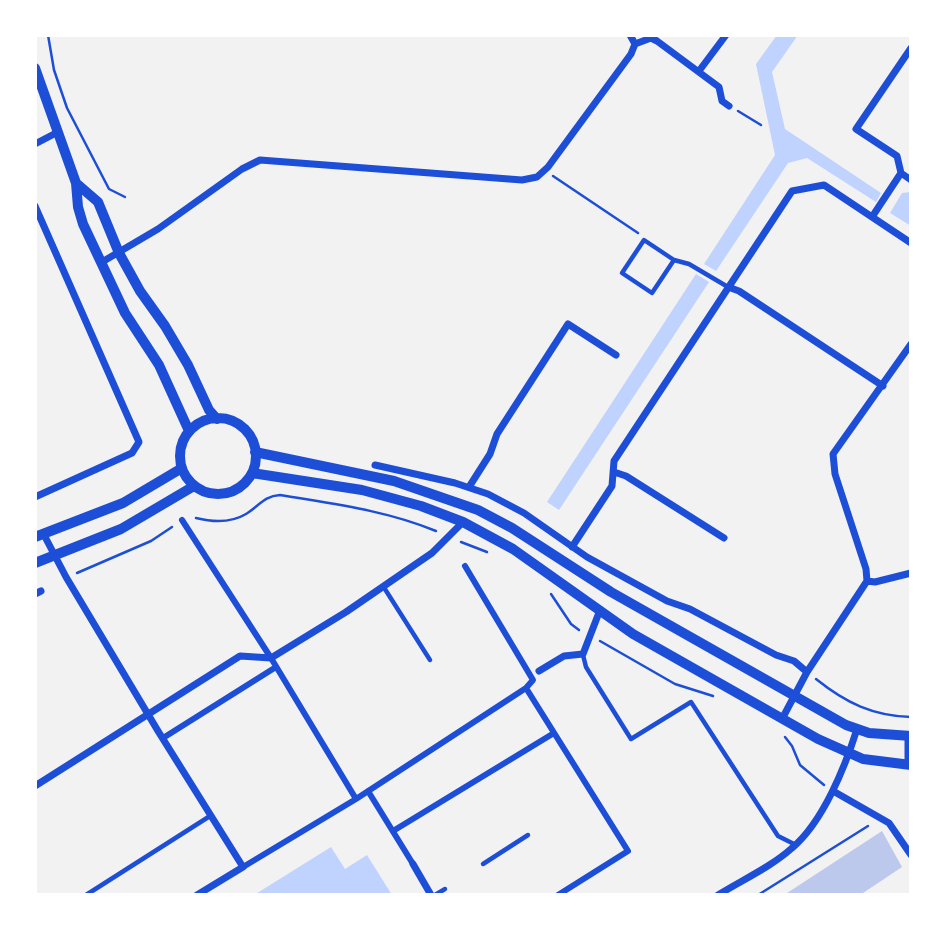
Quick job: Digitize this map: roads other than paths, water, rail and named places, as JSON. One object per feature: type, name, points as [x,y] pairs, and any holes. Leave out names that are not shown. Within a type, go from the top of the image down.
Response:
[{"type":"street","points":[[630,35],[635,44]]},
{"type":"street","points":[[698,71],[726,35]]},
{"type":"street","points":[[102,262],[158,229],[242,169],[260,160],[522,180],[537,177],[628,59],[635,44],[653,39],[719,87],[722,101],[729,106]]},
{"type":"street","points":[[911,48],[856,129],[897,156],[901,173],[911,180]]},
{"type":"street","points":[[35,68],[76,183],[83,224],[125,313],[159,365],[190,431]]},
{"type":"street","points":[[35,144],[56,132]]},
{"type":"street","points":[[872,217],[901,173]]},
{"type":"street","points":[[76,183],[98,202],[119,253],[188,365],[209,410],[217,419]]},
{"type":"street","points":[[572,547],[612,486],[614,461],[795,190],[824,185],[911,243]]},
{"type":"street","points":[[35,206],[139,442],[132,453],[35,497]]},
{"type":"street","points":[[728,287],[745,295],[883,386]]},
{"type":"street","points":[[469,487],[490,454],[497,434],[568,324],[616,355]]},
{"type":"street","points":[[782,719],[807,672],[867,581],[866,569],[835,474],[834,454],[911,344]]},
{"type":"street","points":[[217,419],[226,419],[242,428],[248,434],[255,452],[251,473],[244,483],[229,493],[211,493],[194,486],[182,468],[180,452],[190,431],[202,422],[217,419]]},
{"type":"street","points":[[251,473],[362,490],[421,506],[463,522],[513,549],[633,634],[782,719],[849,754],[875,762],[910,765],[909,736],[869,733],[856,729],[611,592],[512,528],[478,510],[394,481],[255,452]]},
{"type":"street","points":[[375,465],[469,487],[524,513],[572,547],[667,601],[690,609],[776,655],[794,661],[807,672]]},
{"type":"street","points":[[182,468],[123,503],[39,535],[243,867]]},
{"type":"street","points":[[614,472],[626,476],[724,538]]},
{"type":"street","points":[[35,564],[121,529],[194,486]]},
{"type":"street","points":[[182,520],[271,658],[356,799]]},
{"type":"street","points":[[35,786],[240,656],[271,658],[432,552],[463,522]]},
{"type":"street","points":[[197,895],[356,799],[526,688],[533,680],[465,566]]},
{"type":"street","points":[[867,581],[875,582],[911,573]]},
{"type":"street","points":[[539,671],[564,656],[583,654],[600,610]]},
{"type":"street","points":[[163,738],[276,667]]},
{"type":"street","points":[[526,688],[628,851],[558,895]]},
{"type":"street","points":[[718,895],[796,845],[832,791],[849,754],[856,729]]},
{"type":"street","points":[[393,831],[554,733]]},
{"type":"street","points":[[368,791],[433,895]]},
{"type":"street","points":[[832,791],[877,814],[893,827],[911,855]]},
{"type":"lane","points":[[674,260],[652,293],[622,273],[644,240],[674,260],[692,266],[728,287]]},
{"type":"lane","points":[[383,586],[430,660]]},
{"type":"lane","points":[[583,654],[586,667],[632,739],[691,702],[778,836],[796,845]]},
{"type":"lane","points":[[86,895],[211,816]]},
{"type":"lane","points":[[483,864],[528,835]]},
{"type":"lane","points":[[433,895],[445,889]]},
{"type":"water","points":[[777,35],[798,35],[772,72],[785,129],[881,193],[876,202],[807,158],[788,163],[716,271],[704,264],[775,155],[756,64]]},
{"type":"water","points":[[911,192],[911,226],[890,213],[902,193]]},
{"type":"water","points":[[696,274],[709,282],[559,510],[547,502]]},
{"type":"water","points":[[331,847],[345,869],[367,855],[392,895],[254,895]]}]
